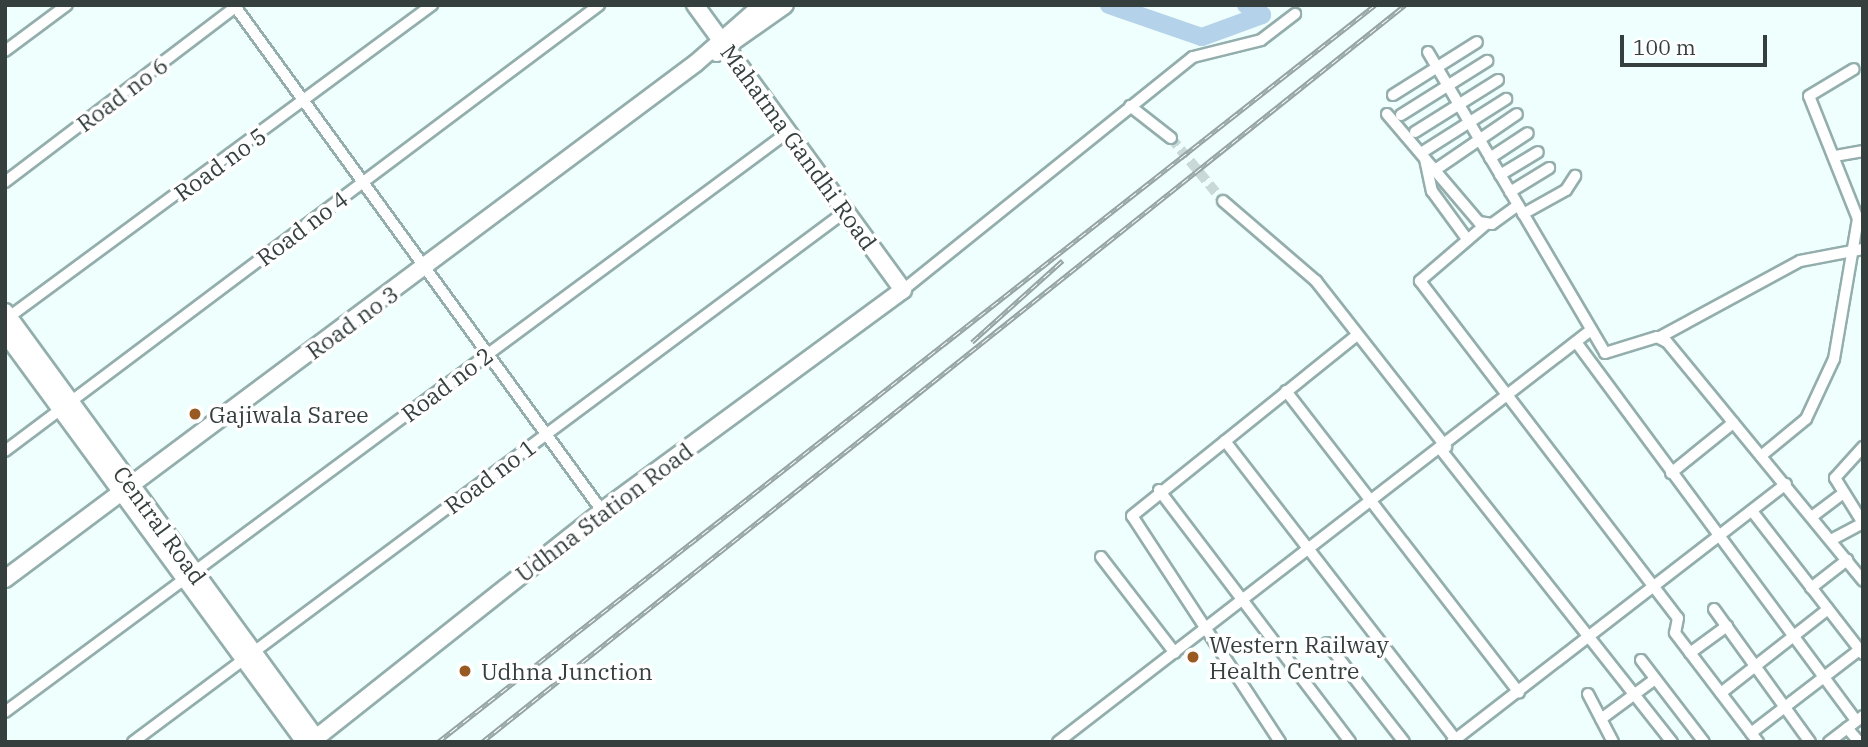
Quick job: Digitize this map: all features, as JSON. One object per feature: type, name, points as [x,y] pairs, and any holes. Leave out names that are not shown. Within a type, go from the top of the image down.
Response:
[{"type":"street","points":[[5,51],[67,5]]},
{"type":"street","name":"Road no 5","points":[[6,321],[305,102],[432,5]]},
{"type":"street","name":"Road no 4","points":[[5,451],[600,5]]},
{"type":"street","name":"Mahatma Gandhi Road","points":[[695,5],[903,290]]},
{"type":"street","name":"Road no 3","points":[[723,43],[762,5]]},
{"type":"street","name":"Road no 3","points":[[5,579],[723,43],[785,5]]},
{"type":"street","points":[[236,6],[601,511]]},
{"type":"street","name":"Road no 6","points":[[5,182],[236,6]]},
{"type":"street","points":[[903,290],[1130,106],[1201,53],[1261,40],[1296,14]]},
{"type":"street","points":[[1393,95],[1477,43]]},
{"type":"street","points":[[1428,52],[1591,330],[1609,354],[1660,337],[1792,264],[1863,249]]},
{"type":"street","points":[[1401,115],[1488,61]]},
{"type":"street","points":[[1761,456],[1798,428],[1824,391],[1858,219],[1809,96],[1854,69]]},
{"type":"street","points":[[1415,132],[1498,80]]},
{"type":"street","points":[[1423,156],[1506,99]]},
{"type":"street","points":[[1130,106],[1171,138]]},
{"type":"street","points":[[1388,114],[1485,225]]},
{"type":"street","points":[[1435,170],[1517,114]]},
{"type":"street","name":"Road no 2","points":[[5,712],[190,578],[487,353],[788,132]]},
{"type":"street","points":[[1490,158],[1528,133]]},
{"type":"street","points":[[1835,156],[1863,151]]},
{"type":"street","points":[[1500,175],[1538,152]]},
{"type":"street","points":[[1423,156],[1432,191],[1466,239]]},
{"type":"street","points":[[1510,192],[1549,168]]},
{"type":"street","points":[[1575,176],[1566,190],[1485,225],[1420,281],[1678,618],[1674,631],[1755,737],[1785,707],[1861,652],[1752,511]]},
{"type":"street","points":[[1223,201],[1306,271],[1635,694],[1666,740]]},
{"type":"street","name":"Road no 1","points":[[133,742],[846,211]]},
{"type":"street","name":"Udhna Station Road","points":[[311,740],[601,511],[903,290]]},
{"type":"street","name":"Central Road","points":[[6,321],[190,578],[311,740]]},
{"type":"street","points":[[1058,742],[1444,449],[1506,396],[1591,330]]},
{"type":"street","points":[[1280,742],[1209,628],[1134,523],[1134,513],[1159,490],[1357,335]]},
{"type":"street","points":[[1660,337],[1813,516],[1863,581]]},
{"type":"street","points":[[1576,342],[1855,722],[1859,742]]},
{"type":"street","points":[[1286,391],[1519,692]]},
{"type":"street","points":[[1671,473],[1733,424]]},
{"type":"street","points":[[1225,441],[1454,741],[1592,638],[1786,484]]},
{"type":"street","points":[[1831,540],[1863,523],[1835,478],[1863,447]]},
{"type":"street","points":[[1159,490],[1242,603],[1350,742]]},
{"type":"street","points":[[1813,516],[1843,493]]},
{"type":"street","points":[[1101,556],[1175,653]]},
{"type":"street","points":[[1811,588],[1847,560]]},
{"type":"street","points":[[1714,609],[1810,742]]},
{"type":"street","points":[[1721,693],[1828,610]]},
{"type":"street","points":[[1690,653],[1727,626]]},
{"type":"street","points":[[1327,643],[1404,742]]},
{"type":"street","points":[[1641,660],[1704,742]]},
{"type":"street","points":[[1601,719],[1655,679]]},
{"type":"street","points":[[1588,694],[1613,742]]},
{"type":"street","points":[[1829,742],[1855,722]]},
{"type":"waterway","points":[[1109,5],[1202,37],[1262,15],[1246,5]]},
{"type":"tunnel","points":[[1171,138],[1223,201]]},
{"type":"railway","points":[[438,742],[1375,5]]},
{"type":"railway","points":[[482,742],[1405,5]]},
{"type":"railway","points":[[972,342],[1063,260]]},
{"type":"place","name":"Gajiwala Saree","points":[[195,414]]},
{"type":"place","name":"Western Railway Health Centre","points":[[1193,657]]},
{"type":"place","name":"Udhna Junction","points":[[465,671]]}]
